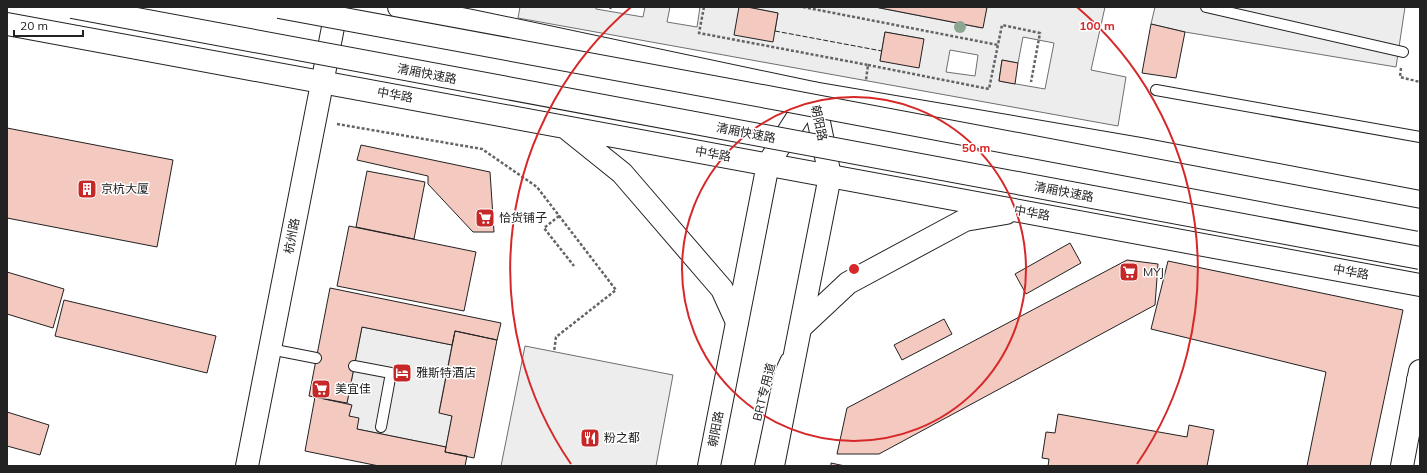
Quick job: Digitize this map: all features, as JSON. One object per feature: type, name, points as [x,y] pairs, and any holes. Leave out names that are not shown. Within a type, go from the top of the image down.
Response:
[{"type":"main road","name":"清厢快速路","points":[[72,7],[1420,258]]},
{"type":"main road","points":[[279,7],[1420,220]]},
{"type":"main road","name":"杭州路","points":[[247,466],[337,7]]},
{"type":"main road","points":[[399,7],[479,22],[813,93],[1141,149],[1420,202]]},
{"type":"main road","name":"中华路","points":[[7,24],[1420,285]]},
{"type":"main road","name":"朝阳路","points":[[709,466],[768,164],[813,93]]},
{"type":"main road","name":"朝阳路","points":[[773,466],[830,176],[813,93]]},
{"type":"main road","points":[[563,126],[622,173],[722,289],[737,322]]},
{"type":"main road","points":[[801,327],[848,283],[944,231],[965,220],[1019,211]]},
{"type":"main road","points":[[1402,466],[1419,376]]},
{"type":"lane","points":[[1206,7],[1403,52]]},
{"type":"lane","points":[[1156,90],[1420,137]]},
{"type":"lane","name":"BRT专用道","points":[[760,466],[780,372],[801,327]]},
{"type":"lane","points":[[270,349],[316,358]]},
{"type":"lane","points":[[354,366],[392,374],[381,427]]},
{"type":"path","points":[[704,7],[700,33],[989,89],[1002,25],[1040,33],[1031,82]]},
{"type":"path","points":[[803,7],[998,45]]},
{"type":"path","points":[[826,7],[826,12]]},
{"type":"path","points":[[866,81],[868,65]]},
{"type":"path","points":[[1400,77],[1420,82]]},
{"type":"path","points":[[314,120],[482,149],[537,187],[616,290],[556,337],[554,352]]},
{"type":"path","points":[[559,216],[544,228],[574,266]]},
{"type":"shaded area","points":[[520,7],[596,7],[596,9],[643,17],[645,7],[670,7],[667,22],[697,27],[700,7],[739,7],[775,31],[778,13],[747,7],[875,7],[982,28],[987,7],[1105,7],[1091,70],[1126,77],[1118,126],[518,18]],"holes":[[[885,32],[924,39],[880,61]],[[1023,37],[1054,43],[1045,89],[999,81],[1002,60],[1018,63]],[[950,50],[978,55],[975,76],[946,72]]]},
{"type":"shaded area","points":[[1155,7],[1405,7],[1396,67],[1185,32],[1151,24]]},
{"type":"shaded area","points":[[362,327],[452,345],[439,412],[452,416],[446,447],[357,429],[349,416],[351,405],[347,403]]},
{"type":"shaded area","points":[[525,346],[673,375],[656,466],[501,466]]},
{"type":"building","points":[[739,7],[747,7],[778,13],[773,42],[734,35]]},
{"type":"building","points":[[875,7],[987,7],[983,28]]},
{"type":"building","points":[[1151,24],[1185,32],[1176,78],[1142,73]]},
{"type":"building","points":[[885,32],[924,39],[919,68],[880,61]]},
{"type":"building","points":[[1002,60],[1018,63],[1015,84],[999,81]]},
{"type":"building","name":"京杭大厦","points":[[7,128],[173,160],[157,247],[7,218]]},
{"type":"building","points":[[361,145],[490,172],[494,232],[473,232],[428,184],[428,176],[357,160]]},
{"type":"building","points":[[367,171],[425,182],[414,239],[356,227]]},
{"type":"building","points":[[349,226],[476,252],[464,311],[337,286]]},
{"type":"building","points":[[1070,243],[1081,263],[1026,294],[1015,274]]},
{"type":"building","points":[[1127,260],[1158,264],[1155,305],[879,454],[837,454],[847,408]]},
{"type":"building","points":[[1168,261],[1403,310],[1370,466],[1307,466],[1326,372],[1151,329]]},
{"type":"building","points":[[7,272],[64,289],[53,328],[7,314]]},
{"type":"building","points":[[330,288],[501,323],[497,340],[455,331],[452,345],[362,327],[347,403],[309,396]]},
{"type":"building","points":[[64,300],[216,336],[207,373],[55,336]]},
{"type":"building","points":[[944,319],[952,334],[902,360],[894,345]]},
{"type":"building","points":[[455,331],[497,340],[474,458],[445,452],[452,416],[439,413]]},
{"type":"building","points":[[315,397],[352,405],[349,416],[359,418],[357,429],[446,447],[445,452],[467,456],[465,466],[379,466],[305,451]]},
{"type":"building","points":[[7,412],[49,425],[40,455],[7,446]]},
{"type":"building","points":[[1058,414],[1187,437],[1189,425],[1214,430],[1207,466],[1048,466],[1049,459],[1042,458],[1046,432],[1055,433]]},
{"type":"building","points":[[831,463],[845,466],[831,466]]},
{"type":"fence","points":[[775,31],[882,51]]},
{"type":"place","name":"京杭大厦","points":[[87,189]]},
{"type":"place","name":"恰货铺子","points":[[485,218]]},
{"type":"place","name":"MYJ","points":[[1129,272]]},
{"type":"place","name":"雅斯特酒店","points":[[402,373]]},
{"type":"place","name":"美宜佳","points":[[321,389]]},
{"type":"place","name":"粉之都","points":[[590,438]]}]
